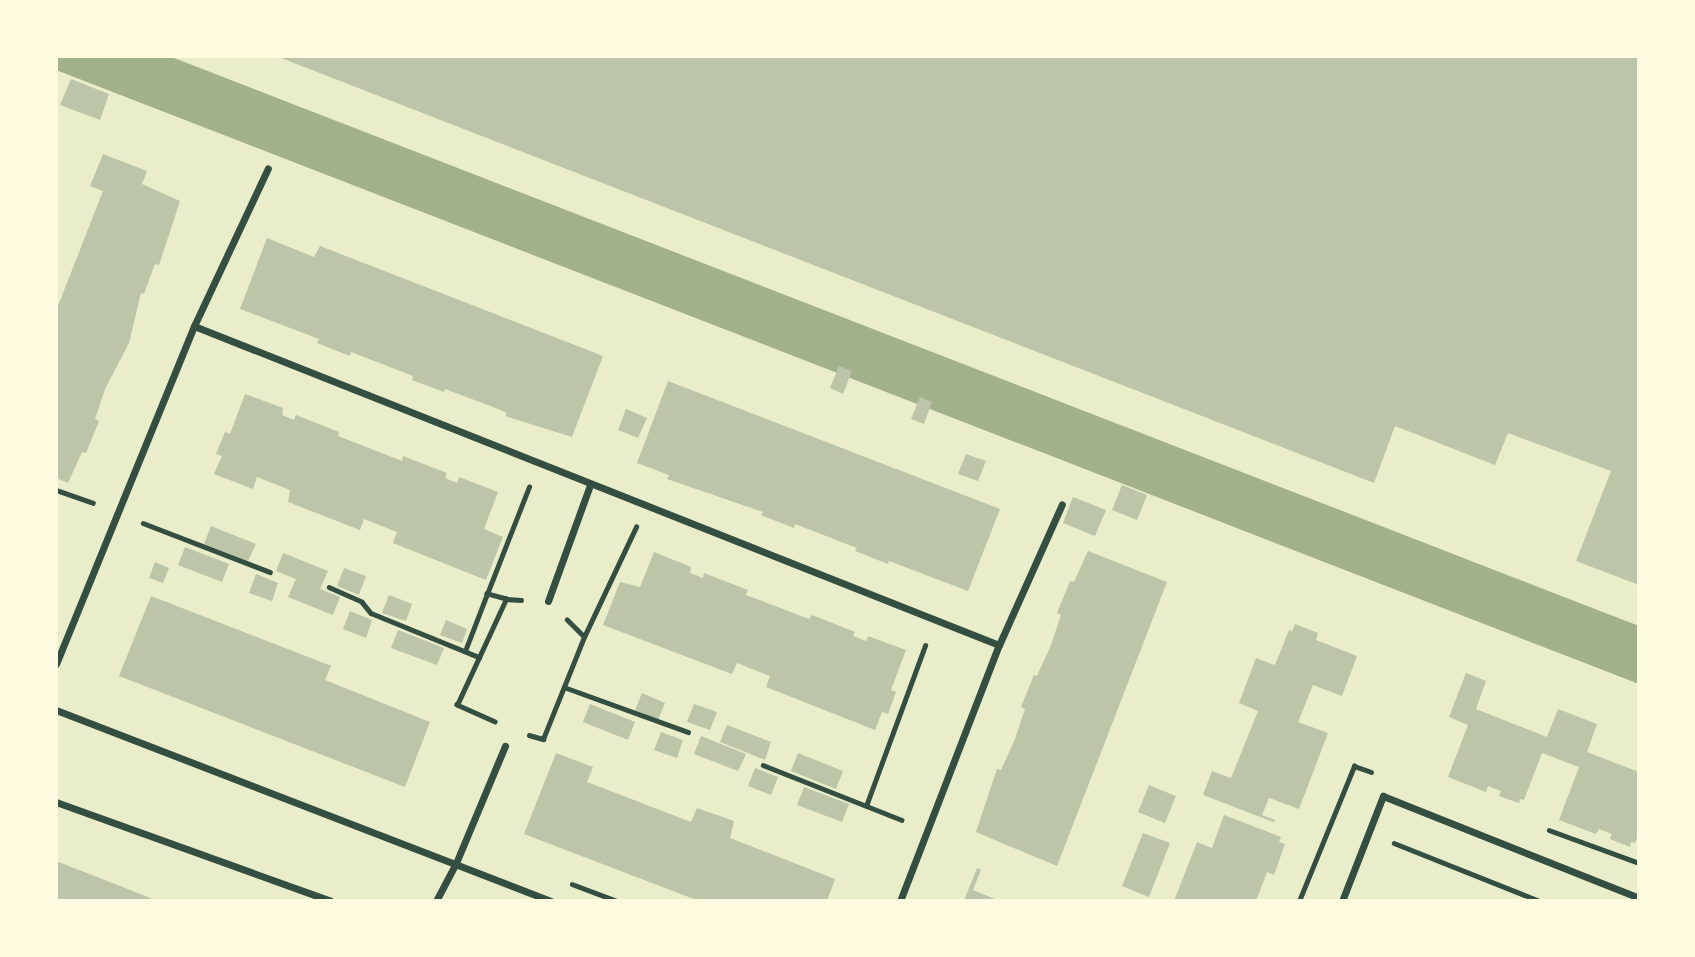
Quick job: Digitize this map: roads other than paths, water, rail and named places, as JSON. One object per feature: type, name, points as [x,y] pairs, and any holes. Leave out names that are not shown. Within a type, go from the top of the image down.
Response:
[{"type":"street","points":[[56,664],[194,326],[268,168]]},
{"type":"street","points":[[194,326],[645,507],[999,645]]},
{"type":"street","points":[[548,601],[590,485]]},
{"type":"street","points":[[900,901],[999,645],[1062,504]]},
{"type":"street","points":[[56,710],[551,901]]},
{"type":"street","points":[[436,901],[456,863],[505,746]]},
{"type":"street","points":[[1342,901],[1383,796],[1639,898]]},
{"type":"street","points":[[56,802],[331,901]]}]
